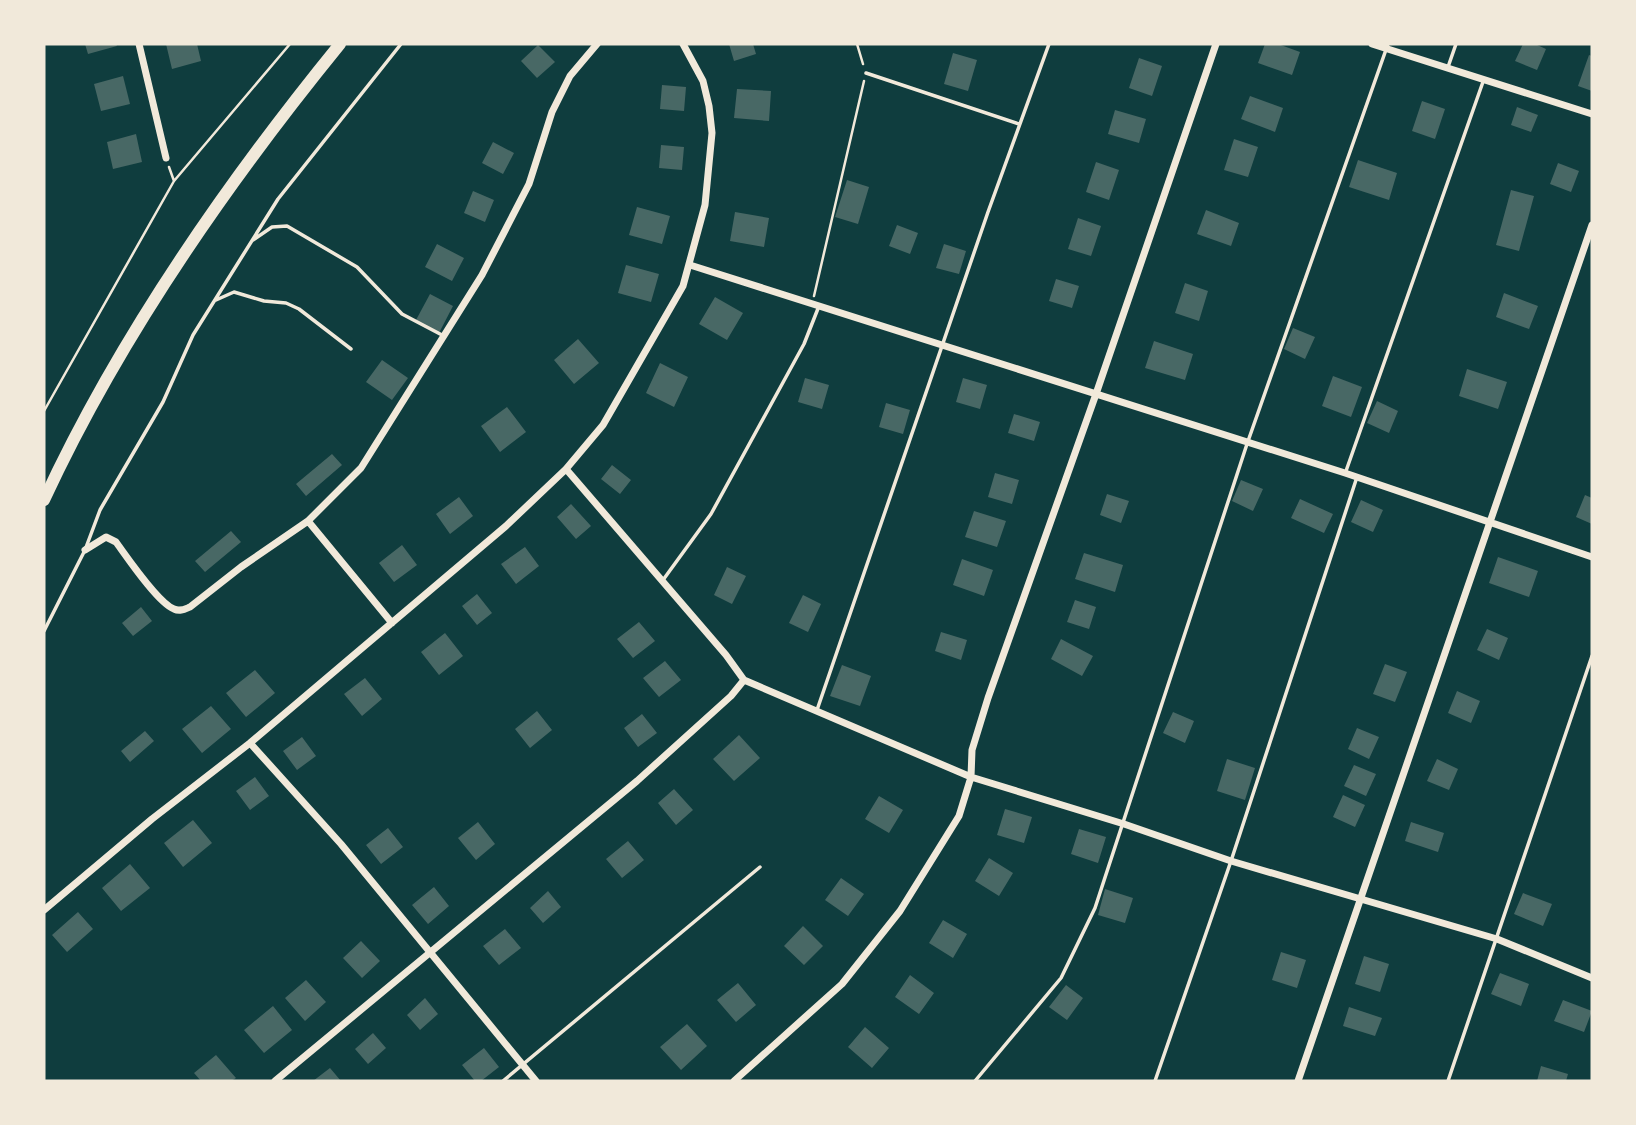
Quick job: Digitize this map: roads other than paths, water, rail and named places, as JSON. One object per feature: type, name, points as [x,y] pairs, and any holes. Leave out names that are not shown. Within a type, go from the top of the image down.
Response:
[{"type":"main road","points":[[44,500],[92,406],[182,258],[248,162],[340,44]]},
{"type":"street","points":[[139,44],[166,158]]},
{"type":"street","points":[[85,550],[106,537],[116,542],[162,599],[172,609],[181,611],[309,522],[361,468],[482,275],[528,184],[552,111],[570,76],[597,44]]},
{"type":"street","points":[[44,910],[152,819],[250,743],[506,526],[566,469],[603,425],[683,286],[705,205],[712,132],[704,81],[683,44]]},
{"type":"street","points":[[734,1081],[842,984],[900,911],[959,816],[971,778],[972,750],[988,698],[1097,394],[1216,44]]},
{"type":"street","points":[[1372,44],[1388,46],[1592,114]]},
{"type":"street","points":[[1298,1081],[1592,225]]},
{"type":"street","points":[[690,265],[1345,473],[1592,557]]},
{"type":"street","points":[[566,469],[663,580],[744,680],[971,778],[1124,824],[1231,861],[1497,939],[1592,978]]},
{"type":"street","points":[[309,522],[392,622]]},
{"type":"street","points":[[275,1081],[637,781],[731,696],[744,680]]},
{"type":"street","points":[[250,743],[341,844],[536,1081]]},
{"type":"lane","points":[[44,631],[85,550],[100,510],[163,401],[193,335],[278,199],[401,44]]},
{"type":"lane","points":[[816,712],[1049,44]]},
{"type":"lane","points":[[1448,67],[1456,44]]},
{"type":"lane","points":[[975,1081],[1062,978],[1095,908],[1247,444],[1388,46]]},
{"type":"lane","points":[[866,73],[1019,124]]},
{"type":"lane","points":[[1345,473],[1484,79]]},
{"type":"lane","points":[[252,242],[272,227],[287,226],[357,267],[402,314],[444,336]]},
{"type":"lane","points":[[215,301],[234,292],[264,301],[286,303],[315,319],[351,349]]},
{"type":"lane","points":[[663,580],[711,514],[804,344],[816,304]]},
{"type":"lane","points":[[1155,1081],[1231,861],[1357,477]]},
{"type":"lane","points":[[1448,1081],[1592,656]]},
{"type":"lane","points":[[503,1081],[760,867]]}]
